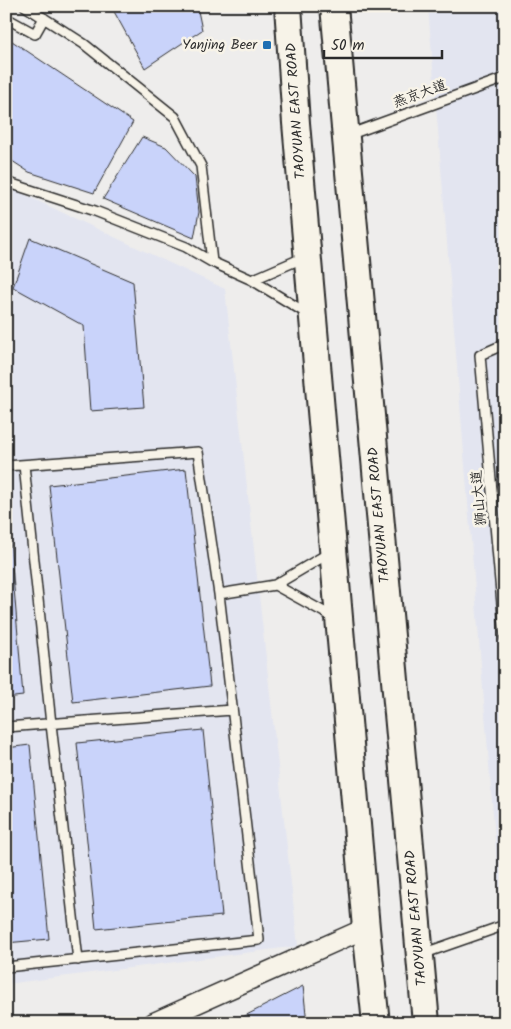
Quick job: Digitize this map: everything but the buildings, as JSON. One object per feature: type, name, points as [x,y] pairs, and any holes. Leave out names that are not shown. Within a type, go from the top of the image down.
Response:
[{"type":"main road","name":"TAOYUAN EAST ROAD","points":[[288,6],[296,123],[366,928],[376,1023]]},
{"type":"main road","name":"TAOYUAN EAST ROAD","points":[[334,6],[426,1023]]},
{"type":"street","points":[[153,1023],[366,928]]},
{"type":"lane","points":[[25,6],[84,44],[175,117],[201,166],[212,262]]},
{"type":"lane","points":[[6,18],[35,34],[44,18]]},
{"type":"lane","name":"燕京大道","points":[[345,136],[505,78]]},
{"type":"lane","points":[[6,182],[95,211],[186,247],[212,262],[252,280],[313,317]]},
{"type":"lane","points":[[252,280],[308,256]]},
{"type":"lane","name":"狮山大道","points":[[505,344],[480,355],[505,638]]},
{"type":"lane","points":[[6,466],[198,452],[219,594],[259,940],[6,967]]},
{"type":"lane","points":[[24,465],[78,960]]},
{"type":"lane","points":[[219,594],[275,585],[334,551]]},
{"type":"lane","points":[[275,585],[340,620]]},
{"type":"lane","points":[[6,727],[232,710]]},
{"type":"lane","points":[[419,954],[505,925]]},
{"type":"shaded area","points":[[428,6],[505,6],[505,983],[499,888]]},
{"type":"shaded area","points":[[6,186],[225,289],[298,946],[6,984]]},
{"type":"place","name":"Yanjing Beer","points":[[267,45]]}]
